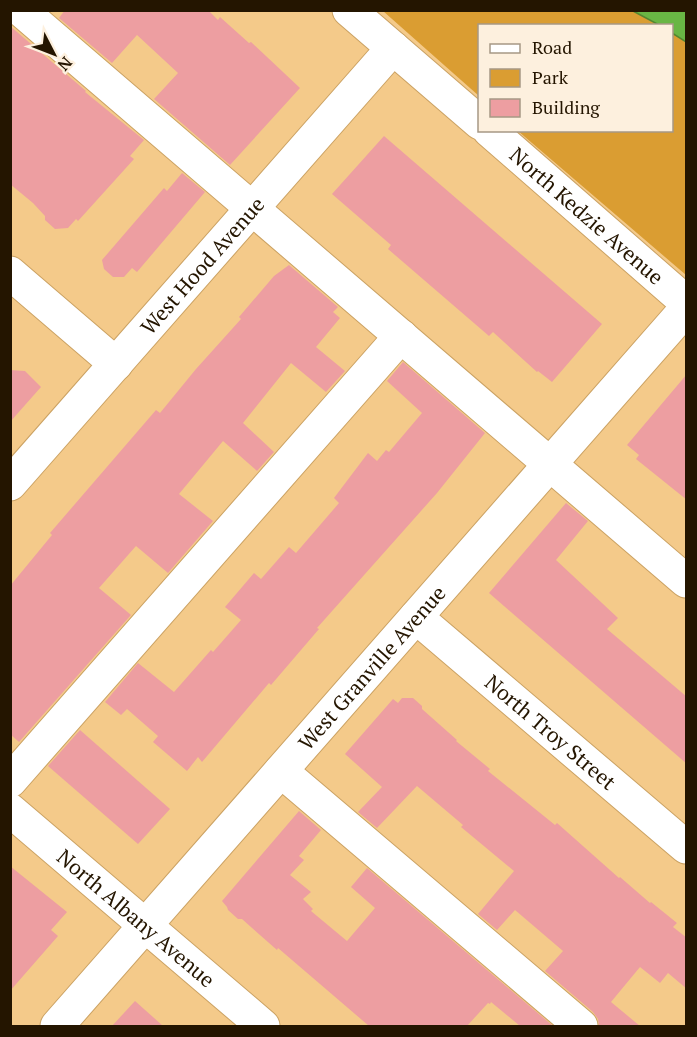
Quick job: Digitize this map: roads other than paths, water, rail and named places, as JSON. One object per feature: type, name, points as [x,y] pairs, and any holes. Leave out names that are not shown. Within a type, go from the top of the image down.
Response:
[{"type":"street","points":[[21,10],[687,581]]},
{"type":"street","points":[[349,10],[478,121]]},
{"type":"street","name":"West Hood Avenue","points":[[10,484],[393,48]]},
{"type":"street","name":"North Kedzie Avenue","points":[[491,132],[687,302]]},
{"type":"street","points":[[10,273],[116,364]]},
{"type":"street","name":"West Granville Avenue","points":[[57,1026],[687,309]]},
{"type":"street","points":[[10,781],[401,336]]},
{"type":"street","name":"North Troy Street","points":[[416,617],[687,847]]},
{"type":"street","points":[[281,771],[581,1026]]},
{"type":"street","name":"North Albany Avenue","points":[[10,810],[263,1026]]}]
